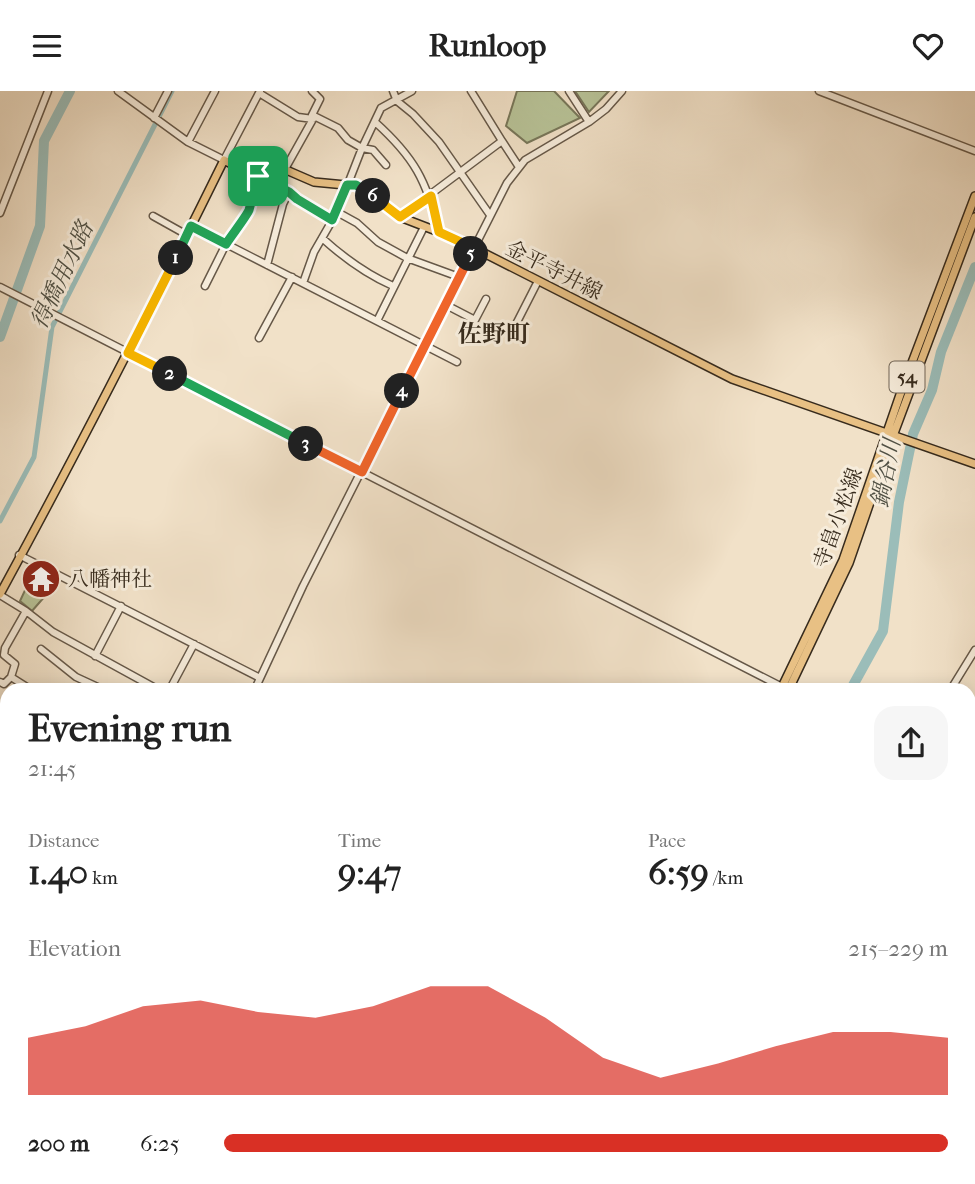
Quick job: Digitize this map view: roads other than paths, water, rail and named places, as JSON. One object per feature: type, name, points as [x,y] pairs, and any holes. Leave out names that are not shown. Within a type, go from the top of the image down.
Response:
[{"type":"main road","name":"金平寺井線","points":[[224,160],[255,174],[277,166],[314,182],[356,185],[400,217],[474,248],[732,379],[975,464]]},
{"type":"main road","points":[[0,594],[128,353],[224,160]]},
{"type":"main road","name":"寺畠小松線","points":[[788,683],[849,563],[889,435],[975,196]]},
{"type":"main road","name":"寺畠小松線","points":[[889,435],[975,217]]},
{"type":"street","points":[[0,213],[48,91]]},
{"type":"street","points":[[118,91],[188,142],[224,160],[259,92],[298,117],[312,117],[338,128],[348,140],[362,148],[373,150],[386,165]]},
{"type":"street","points":[[156,119],[168,91]]},
{"type":"street","points":[[188,142],[215,91]]},
{"type":"street","points":[[285,169],[320,99],[312,91]]},
{"type":"street","points":[[393,91],[397,101],[439,142],[490,215]]},
{"type":"street","points":[[303,283],[314,252],[337,212],[381,108],[412,91]]},
{"type":"street","points":[[471,91],[519,167]]},
{"type":"street","points":[[569,91],[589,122]]},
{"type":"street","points":[[258,683],[303,586],[507,183],[533,155],[589,122],[606,109],[622,91]]},
{"type":"street","points":[[819,91],[975,151]]},
{"type":"street","points":[[374,122],[414,163],[431,196],[439,232]]},
{"type":"street","points":[[400,217],[502,141]]},
{"type":"street","points":[[205,286],[226,244],[248,213],[255,174],[332,220]]},
{"type":"street","points":[[267,265],[283,204],[289,192]]},
{"type":"street","points":[[337,212],[357,223],[378,242],[407,258],[459,277]]},
{"type":"street","points":[[153,216],[187,235]]},
{"type":"street","points":[[191,226],[457,362]]},
{"type":"street","points":[[377,321],[424,227]]},
{"type":"street","points":[[322,239],[372,277],[393,286]]},
{"type":"street","points":[[259,338],[292,278]]},
{"type":"street","points":[[513,330],[538,281]]},
{"type":"street","points":[[0,287],[774,683]]},
{"type":"street","points":[[446,305],[475,320],[486,299]]},
{"type":"street","points":[[19,555],[260,678]]},
{"type":"street","points":[[0,594],[53,632],[146,683]]},
{"type":"street","points":[[95,656],[121,606]]},
{"type":"street","points":[[5,683],[11,677],[15,664],[4,655],[5,648],[26,611]]},
{"type":"street","points":[[173,683],[194,644]]},
{"type":"street","points":[[41,649],[76,677],[89,683]]},
{"type":"street","points":[[955,683],[975,650]]},
{"type":"street","points":[[11,677],[20,683]]},
{"type":"waterway","points":[[0,337],[40,226],[44,141],[70,91]]},
{"type":"waterway","name":"得橋用水路","points":[[0,521],[34,457],[52,327],[172,91]]},
{"type":"waterway","name":"鍋谷川","points":[[854,683],[883,631],[899,502],[913,434],[932,390],[941,352],[975,267]]},
{"type":"place","name":"八幡神社","points":[[41,579]]},
{"type":"district","name":"佐野町","points":[[494,334]]}]
